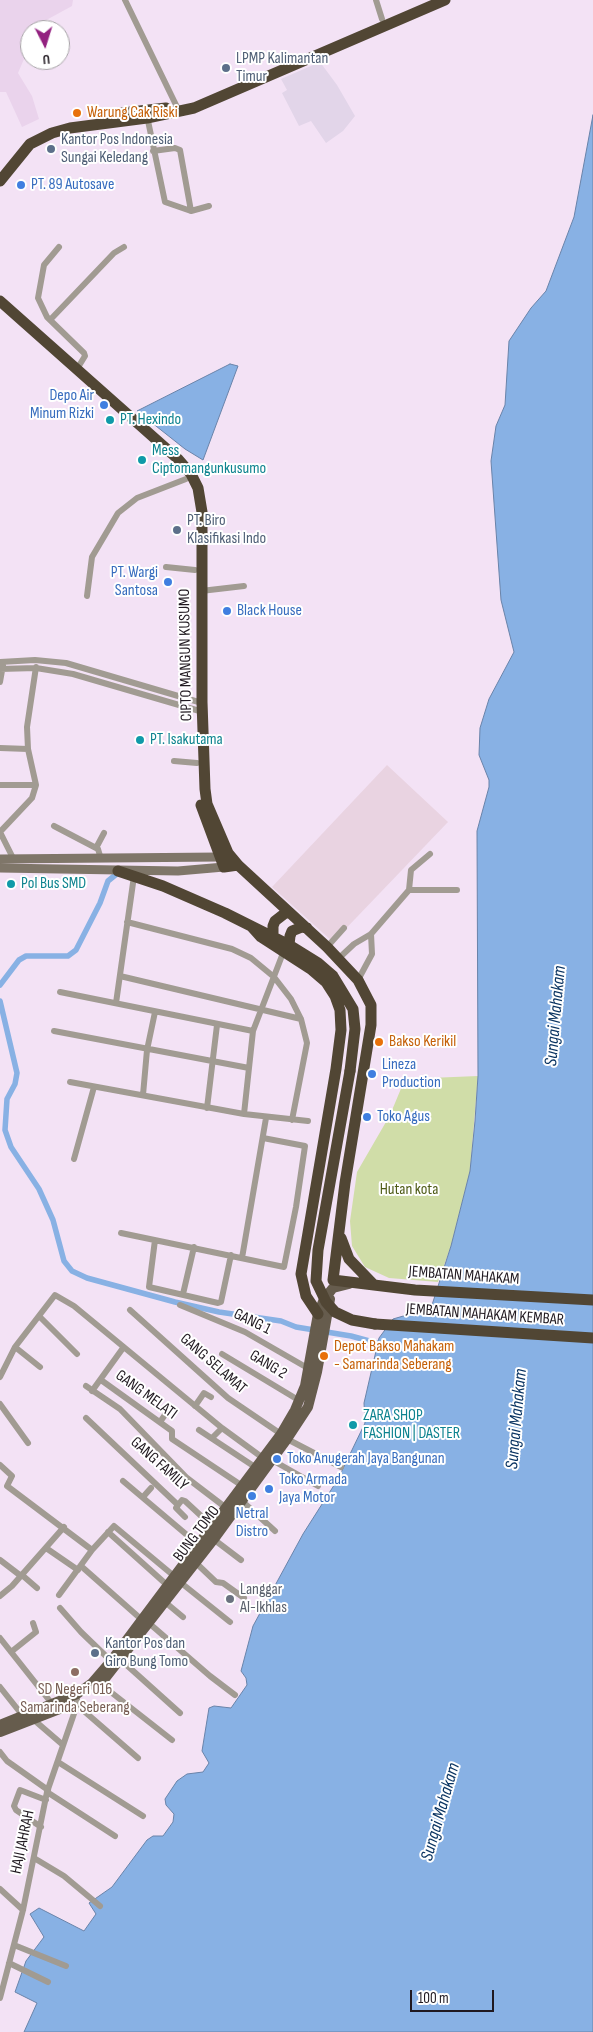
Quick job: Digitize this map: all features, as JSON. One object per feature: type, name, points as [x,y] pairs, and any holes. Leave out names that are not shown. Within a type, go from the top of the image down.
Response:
[{"type":"highway","points":[[0,181],[30,144],[52,133],[147,114],[197,107],[382,19],[428,0]]},
{"type":"highway","points":[[0,170],[26,140],[49,127],[70,120],[147,114],[177,107],[445,0]]},
{"type":"highway","name":"CIPTO MANGUN KUSUMO","points":[[0,301],[178,459],[195,480],[202,512],[197,763],[200,802],[224,859],[238,865],[328,947],[358,980],[371,1005],[371,1025],[350,1151],[333,1284]]},
{"type":"highway","name":"CIPTO MANGUN KUSUMO","points":[[0,311],[113,407],[174,463],[191,489],[195,509],[199,707],[205,795],[224,859]]},
{"type":"highway","points":[[118,871],[163,886],[274,938],[326,982],[335,996],[340,1010],[341,1030],[301,1274],[306,1296],[318,1314]]},
{"type":"highway","points":[[274,938],[273,926],[275,921],[290,912]]},
{"type":"highway","points":[[252,927],[261,938],[286,949]]},
{"type":"highway","points":[[286,949],[292,931],[302,927],[307,928]]},
{"type":"highway","name":"JEMBATAN MAHAKAM KEMBAR","points":[[286,949],[318,963],[333,976],[353,1009],[355,1029],[350,1071],[318,1250],[316,1281],[323,1297],[335,1312],[352,1320],[375,1324],[593,1338]]},
{"type":"highway","points":[[340,1231],[349,1259],[374,1285]]},
{"type":"highway","name":"JEMBATAN MAHAKAM","points":[[333,1284],[356,1283],[415,1290],[593,1300]]},
{"type":"main road","points":[[73,858],[73,869]]},
{"type":"main road","points":[[0,859],[224,859]]},
{"type":"main road","points":[[0,868],[178,871],[224,859]]},
{"type":"main road","name":"BUNG TOMO","points":[[211,1533],[242,1501],[268,1459],[308,1407],[318,1314],[333,1284]]},
{"type":"main road","name":"BUNG TOMO","points":[[284,1437],[313,1370],[333,1284]]},
{"type":"main road","name":"BUNG TOMO","points":[[144,1623],[165,1602],[177,1579],[211,1533],[225,1507],[241,1485],[255,1468],[268,1459]]},
{"type":"main road","name":"BUNG TOMO","points":[[0,1732],[34,1720],[78,1700],[98,1682],[144,1623],[167,1585],[177,1579],[195,1562],[201,1547]]},
{"type":"main road","name":"BUNG TOMO","points":[[0,1725],[53,1705],[78,1700]]},
{"type":"street","points":[[125,0],[177,107]]},
{"type":"street","points":[[376,0],[382,19]]},
{"type":"street","points":[[147,114],[164,202],[190,211],[209,206]]},
{"type":"street","points":[[154,151],[175,148],[180,150],[190,211]]},
{"type":"street","points":[[59,247],[44,266],[38,298],[43,311],[50,320],[84,354],[85,356],[77,369]]},
{"type":"street","points":[[50,320],[114,253],[124,247]]},
{"type":"street","points":[[87,596],[92,557],[118,513],[137,498],[186,479]]},
{"type":"street","points":[[166,567],[195,570]]},
{"type":"street","points":[[201,592],[244,586]]},
{"type":"street","points":[[13,858],[0,832],[32,798],[36,785],[28,749],[27,727],[36,668],[35,660]]},
{"type":"street","points":[[1,665],[35,660],[85,668],[199,707]]},
{"type":"street","points":[[1,665],[36,668],[91,678],[199,707]]},
{"type":"street","points":[[0,682],[1,665]]},
{"type":"street","points":[[0,748],[28,749]]},
{"type":"street","points":[[174,761],[197,763]]},
{"type":"street","points":[[0,785],[36,785]]},
{"type":"street","points":[[54,826],[96,848],[101,859]]},
{"type":"street","points":[[96,848],[104,833]]},
{"type":"street","points":[[338,958],[354,944],[372,934],[409,890],[412,870],[430,854]]},
{"type":"street","points":[[116,1003],[134,876]]},
{"type":"street","points":[[409,890],[457,890]]},
{"type":"street","points":[[128,922],[232,949],[251,958],[274,977],[291,999],[301,1019],[307,1043],[292,1120]]},
{"type":"street","points":[[328,947],[344,928]]},
{"type":"street","points":[[358,980],[372,954],[372,934]]},
{"type":"street","points":[[244,1114],[253,1031],[286,949]]},
{"type":"street","points":[[120,976],[301,1019]]},
{"type":"street","points":[[60,992],[253,1031]]},
{"type":"street","points":[[143,1095],[147,1050],[155,1012]]},
{"type":"street","points":[[207,1108],[211,1062],[217,1025]]},
{"type":"street","points":[[54,1031],[249,1068]]},
{"type":"street","points":[[70,1082],[94,1088],[143,1095],[266,1118],[308,1121]]},
{"type":"street","points":[[74,1159],[94,1088]]},
{"type":"street","points":[[242,1258],[266,1118]]},
{"type":"street","points":[[121,1233],[284,1267],[296,1207],[305,1146],[263,1138]]},
{"type":"street","points":[[155,1240],[149,1287],[182,1294],[221,1302],[231,1256]]},
{"type":"street","points":[[182,1294],[194,1247]]},
{"type":"street","points":[[0,1377],[15,1347],[53,1296],[61,1297],[222,1428],[268,1459],[318,1486]]},
{"type":"street","name":"GANG 1","points":[[180,1305],[245,1332],[313,1370]]},
{"type":"street","name":"GANG SELAMAT","points":[[130,1310],[228,1398],[284,1437],[341,1467]]},
{"type":"street","points":[[39,1316],[77,1354]]},
{"type":"street","points":[[15,1347],[40,1367]]},
{"type":"street","points":[[92,1391],[123,1348]]},
{"type":"street","name":"GANG 2","points":[[222,1354],[300,1400]]},
{"type":"street","name":"GANG MELATI","points":[[101,1380],[174,1432],[172,1440],[241,1485]]},
{"type":"street","points":[[86,1386],[120,1409],[187,1478],[225,1507]]},
{"type":"street","points":[[194,1406],[204,1392],[210,1397]]},
{"type":"street","points":[[0,1404],[28,1443]]},
{"type":"street","points":[[160,1422],[169,1409]]},
{"type":"street","name":"GANG FAMILY","points":[[86,1418],[128,1455],[178,1505],[182,1500],[185,1501],[211,1533]]},
{"type":"street","points":[[212,1438],[222,1428]]},
{"type":"street","points":[[199,1430],[255,1468]]},
{"type":"street","points":[[0,1465],[12,1476],[7,1486],[64,1527],[92,1550]]},
{"type":"street","points":[[123,1481],[201,1547]]},
{"type":"street","points":[[144,1497],[152,1488]]},
{"type":"street","points":[[242,1501],[275,1530]]},
{"type":"street","points":[[178,1505],[176,1508],[185,1517]]},
{"type":"street","points":[[59,1594],[92,1550],[114,1526],[230,1622]]},
{"type":"street","points":[[0,1596],[22,1576],[64,1527]]},
{"type":"street","points":[[108,1532],[167,1585]]},
{"type":"street","points":[[211,1533],[241,1560]]},
{"type":"street","points":[[46,1548],[80,1568],[144,1623],[236,1695]]},
{"type":"street","points":[[0,1560],[37,1588]]},
{"type":"street","points":[[195,1562],[216,1582],[223,1583],[244,1598]]},
{"type":"street","points":[[165,1602],[182,1617]]},
{"type":"street","points":[[60,1608],[81,1632],[180,1713]]},
{"type":"street","points":[[11,1652],[36,1632],[33,1623]]},
{"type":"street","points":[[0,1638],[53,1705]]},
{"type":"street","points":[[98,1682],[172,1740]]},
{"type":"street","points":[[0,1687],[23,1716]]},
{"type":"street","points":[[78,1700],[138,1758]]},
{"type":"street","name":"HAJI JAHRAH","points":[[0,1998],[23,1910],[48,1791],[78,1700]]},
{"type":"street","points":[[34,1720],[63,1746]]},
{"type":"street","points":[[0,1752],[7,1761],[48,1791],[115,1836]]},
{"type":"street","points":[[58,1762],[143,1816]]},
{"type":"street","points":[[41,1827],[16,1810],[14,1806],[20,1790],[46,1800]]},
{"type":"street","points":[[34,1858],[64,1876],[100,1906]]},
{"type":"street","points":[[0,1889],[23,1910]]},
{"type":"street","points":[[14,1945],[66,1966]]},
{"type":"street","points":[[10,1963],[48,1982]]},
{"type":"shaded area","points":[[0,0],[73,0],[72,6],[46,20],[20,20],[20,68],[18,73],[32,96],[39,119],[22,127],[6,92],[0,92]]},
{"type":"shaded area","points":[[320,62],[337,85],[355,116],[343,131],[326,143],[311,121],[299,126],[282,93],[287,90],[281,79]]},
{"type":"shaded area","points":[[387,765],[448,822],[333,942],[272,887]]},
{"type":"green space","name":"Hutan kota","points":[[478,1076],[470,1171],[451,1246],[438,1282],[389,1278],[365,1267],[352,1246],[350,1221],[357,1172],[390,1115],[405,1079]]},
{"type":"water","name":"Sungai Mahakam","points":[[593,115],[593,2032],[24,2032],[37,2003],[15,1992],[26,1961],[44,1937],[30,1914],[39,1908],[84,1931],[96,1914],[89,1903],[112,1887],[147,1840],[153,1836],[163,1836],[173,1822],[174,1814],[166,1805],[165,1799],[177,1781],[187,1774],[203,1772],[209,1763],[202,1751],[209,1708],[214,1706],[231,1708],[247,1685],[246,1678],[241,1671],[253,1626],[303,1534],[338,1479],[365,1423],[364,1403],[379,1338],[393,1319],[431,1308],[451,1246],[470,1171],[478,1076],[477,831],[489,787],[489,780],[479,755],[480,728],[489,699],[514,652],[501,600],[491,461],[496,426],[505,405],[509,341],[531,308],[546,291],[574,217]]},
{"type":"water","points":[[230,364],[238,366],[203,460],[185,449],[137,411]]},
{"type":"waterway","points":[[0,985],[19,960],[26,956],[68,956],[76,950],[100,903],[108,881],[119,872]]},
{"type":"waterway","points":[[0,1001],[17,1073],[15,1084],[7,1099],[5,1130],[11,1147],[39,1189],[53,1220],[64,1261],[72,1271],[87,1278],[175,1302],[219,1312],[281,1321],[296,1327],[351,1336],[384,1345]]},
{"type":"place","name":"LPMP Kalimantan Timur","points":[[226,68]]},
{"type":"place","name":"Warung Cak Riski","points":[[77,113]]},
{"type":"place","name":"Kantor Pos Indonesia Sungai Keledang","points":[[51,149]]},
{"type":"place","name":"PT. 89 Autosave","points":[[21,185]]},
{"type":"place","name":"Depo Air Minum Rizki","points":[[104,405]]},
{"type":"place","name":"PT. Hexindo","points":[[110,420]]},
{"type":"place","name":"Mess Ciptomangunkusumo","points":[[142,460]]},
{"type":"place","name":"PT. Biro Klasifikasi Indo","points":[[177,530]]},
{"type":"place","name":"PT. Wargi Santosa","points":[[168,582]]},
{"type":"place","name":"Black House","points":[[227,611]]},
{"type":"place","name":"PT. Isakutama","points":[[140,740]]},
{"type":"place","name":"Pol Bus SMD","points":[[11,884]]},
{"type":"place","name":"Bakso Kerikil","points":[[379,1042]]},
{"type":"place","name":"Lineza Production","points":[[372,1074]]},
{"type":"place","name":"Toko Agus","points":[[367,1117]]},
{"type":"place","name":"Depot Bakso Mahakam - Samarinda Seberang","points":[[324,1356]]},
{"type":"place","name":"ZARA SHOP FASHION | DASTER","points":[[353,1425]]},
{"type":"place","name":"Toko Anugerah Jaya Bangunan","points":[[277,1459]]},
{"type":"place","name":"Toko Armada Jaya Motor","points":[[269,1489]]},
{"type":"place","name":"Netral Distro","points":[[252,1496]]},
{"type":"place","name":"Langgar Al-Ikhlas","points":[[230,1599]]},
{"type":"place","name":"Kantor Pos dan Giro Bung Tomo","points":[[95,1653]]},
{"type":"place","name":"SD Negeri 016 Samarinda Seberang","points":[[75,1672]]}]
